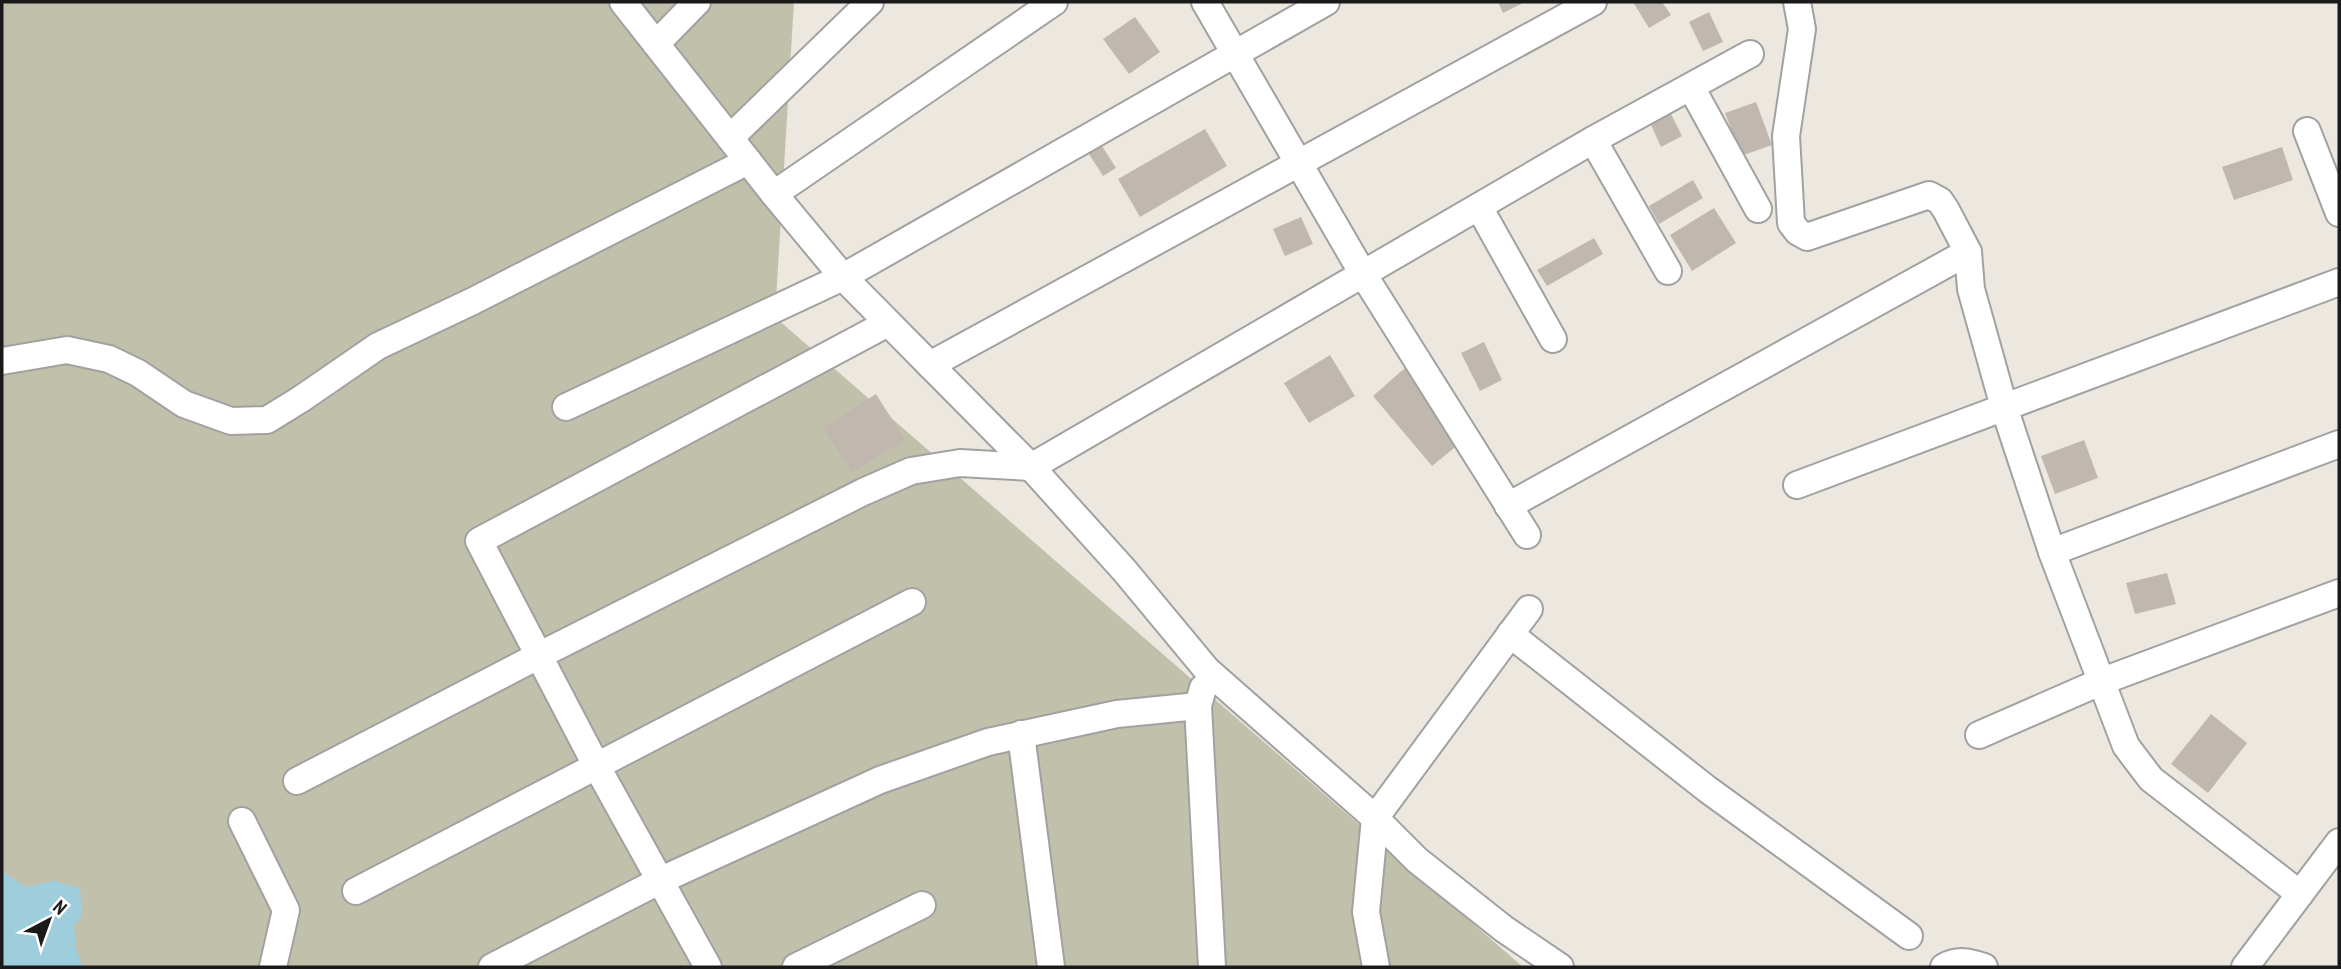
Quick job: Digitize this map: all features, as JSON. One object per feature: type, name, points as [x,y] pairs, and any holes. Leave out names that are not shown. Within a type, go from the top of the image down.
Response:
[{"type":"street","points":[[623,2],[843,277],[1031,467],[1124,570],[1207,670],[1375,818],[1418,860],[1504,929],[1560,967]]},
{"type":"street","points":[[656,44],[697,2]]},
{"type":"street","points":[[730,138],[870,2]]},
{"type":"street","points":[[774,194],[1054,2]]},
{"type":"street","points":[[1205,2],[1363,274],[1527,536]]},
{"type":"street","points":[[566,407],[843,277],[1326,2]]},
{"type":"street","points":[[930,365],[1593,2]]},
{"type":"street","points":[[1797,2],[1802,30],[1786,136],[1791,223],[1798,232],[1807,237],[1928,195],[1940,201],[1968,253],[1972,289],[2004,407],[2052,552],[2126,746],[2151,779],[2300,894]]},
{"type":"street","points":[[297,782],[538,656],[863,492],[911,471],[960,463],[1031,467],[1593,140],[1750,54]]},
{"type":"street","points":[[1691,87],[1758,209]]},
{"type":"street","points":[[2307,131],[2339,213]]},
{"type":"street","points":[[1593,140],[1668,271]]},
{"type":"street","points":[[2,361],[67,350],[109,359],[138,373],[184,404],[231,421],[267,420],[378,346],[473,301],[748,161]]},
{"type":"street","points":[[1479,206],[1553,339]]},
{"type":"street","points":[[1508,506],[1968,253]]},
{"type":"street","points":[[1797,485],[2339,282]]},
{"type":"street","points":[[708,967],[596,765],[479,541],[888,323]]},
{"type":"street","points":[[2052,552],[2339,444]]},
{"type":"street","points":[[1979,735],[2100,682],[2339,593]]},
{"type":"street","points":[[356,891],[912,602]]},
{"type":"street","points":[[1376,967],[1366,912],[1375,818],[1529,609]]},
{"type":"street","points":[[1510,634],[1707,789],[1909,936]]},
{"type":"street","points":[[1207,670],[1198,706],[1212,967]]},
{"type":"street","points":[[492,967],[659,881],[880,780],[988,742],[1021,734],[1117,713],[1198,706]]},
{"type":"street","points":[[1021,734],[1051,967]]},
{"type":"street","points":[[242,821],[286,910],[273,967]]},
{"type":"street","points":[[2245,967],[2339,842]]},
{"type":"street","points":[[796,967],[922,905]]},
{"type":"street","points":[[1944,967],[1951,963],[1969,961],[1984,967]]},
{"type":"shaded area","points":[[2,2],[794,2],[775,317],[1523,967],[2,967]]},
{"type":"water","points":[[2,871],[25,887],[54,881],[80,888],[82,917],[74,926],[82,967],[2,967]]},
{"type":"building","points":[[1498,2],[1525,2],[1503,13]]},
{"type":"building","points":[[1633,2],[1662,2],[1671,15],[1649,28]]},
{"type":"building","points":[[1709,12],[1723,42],[1703,51],[1689,22]]},
{"type":"building","points":[[1135,17],[1160,52],[1129,74],[1103,39]]},
{"type":"building","points":[[1756,102],[1772,145],[1741,156],[1725,113]]},
{"type":"building","points":[[1667,106],[1682,136],[1661,147],[1647,116]]},
{"type":"building","points":[[1205,129],[1227,166],[1140,217],[1118,179]]},
{"type":"building","points":[[1095,135],[1116,168],[1103,176],[1082,143]]},
{"type":"building","points":[[2282,147],[2293,180],[2234,200],[2222,167]]},
{"type":"building","points":[[1693,180],[1703,198],[1659,224],[1649,206]]},
{"type":"building","points":[[1714,208],[1736,243],[1692,271],[1670,235]]},
{"type":"building","points":[[1301,217],[1313,244],[1285,256],[1273,229]]},
{"type":"building","points":[[1594,238],[1603,254],[1547,286],[1537,270]]},
{"type":"building","points":[[1484,342],[1502,380],[1480,391],[1461,353]]},
{"type":"building","points":[[1330,355],[1355,396],[1309,423],[1284,383]]},
{"type":"building","points":[[1405,368],[1465,439],[1432,466],[1373,396]]},
{"type":"building","points":[[876,394],[905,440],[851,473],[823,427]]},
{"type":"building","points":[[2084,440],[2098,478],[2055,494],[2041,456]]},
{"type":"building","points":[[2167,573],[2176,604],[2135,614],[2126,583]]},
{"type":"building","points":[[2211,714],[2247,743],[2208,793],[2171,764]]}]
